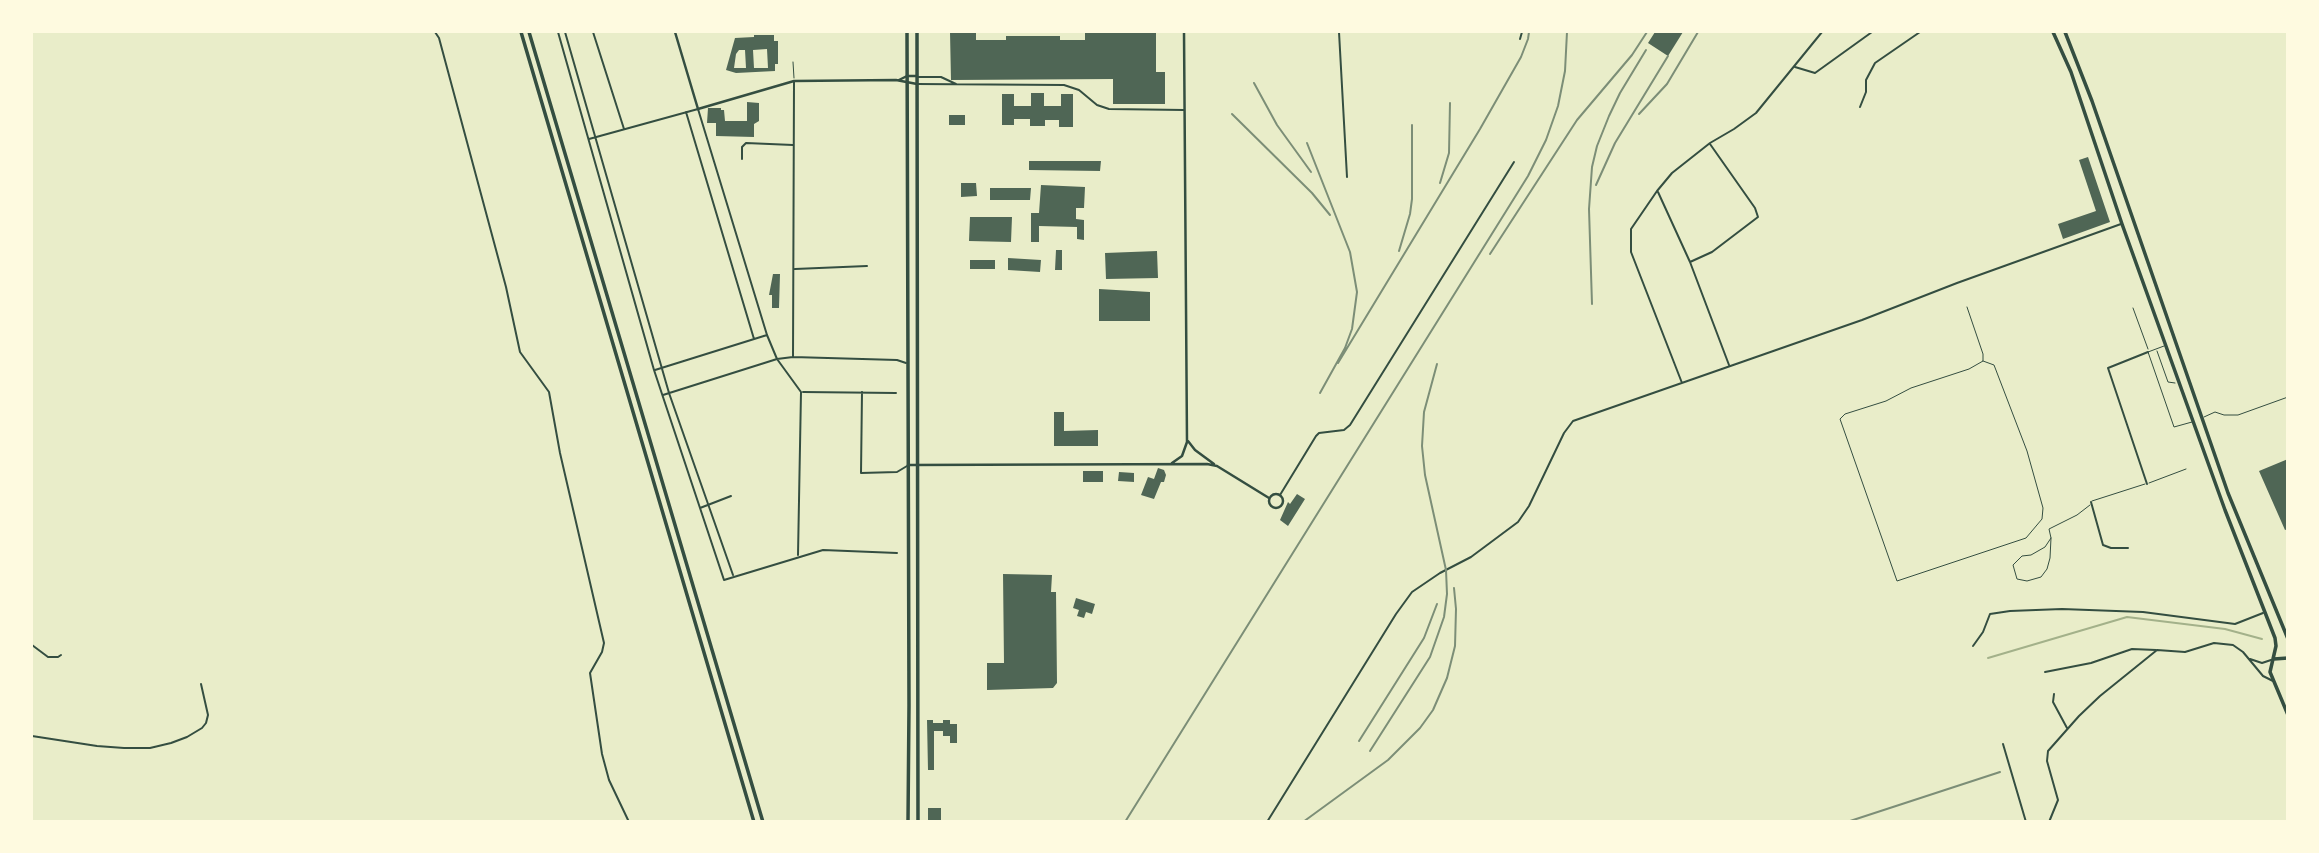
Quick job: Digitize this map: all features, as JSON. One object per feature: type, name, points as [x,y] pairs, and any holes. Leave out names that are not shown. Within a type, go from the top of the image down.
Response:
[{"type":"main road","points":[[521,32],[754,821]]},
{"type":"main road","points":[[529,32],[763,821]]},
{"type":"main road","points":[[907,32],[908,821]]},
{"type":"main road","points":[[916,32],[918,821]]},
{"type":"main road","points":[[2053,32],[2071,72],[2122,224],[2241,555],[2276,642],[2270,672],[2287,715]]},
{"type":"main road","points":[[2065,32],[2092,101],[2228,493],[2287,639]]},
{"type":"main road","points":[[2122,224],[2133,220]]},
{"type":"main road","points":[[2125,232],[2136,228]]},
{"type":"main road","points":[[2274,659],[2287,658]]},
{"type":"main road","points":[[909,705],[919,705]]},
{"type":"street","points":[[435,32],[439,38],[506,287],[520,352],[549,392],[560,453],[604,643],[590,673],[602,754],[609,780],[629,821]]},
{"type":"street","points":[[558,32],[654,370],[724,580],[798,556],[823,551],[897,553]]},
{"type":"street","points":[[565,32],[668,393],[734,577]]},
{"type":"street","points":[[593,32],[625,130]]},
{"type":"street","points":[[674,32],[767,335],[777,359],[801,392],[798,556]]},
{"type":"street","points":[[1172,463],[1184,454],[1187,437],[1184,32]]},
{"type":"street","points":[[1339,32],[1347,177]]},
{"type":"street","points":[[1520,39],[1522,32]]},
{"type":"street","points":[[1682,384],[1631,252],[1631,229],[1672,173],[1710,143],[1756,113],[1822,32]]},
{"type":"street","points":[[1794,66],[1815,73],[1872,32]]},
{"type":"street","points":[[1860,107],[1866,92],[1866,80],[1875,63],[1920,32]]},
{"type":"street","points":[[899,80],[907,76],[941,77],[956,85]]},
{"type":"street","points":[[589,139],[794,81],[899,80],[908,84],[1064,85],[1079,90],[1097,104],[1109,109],[1185,110]]},
{"type":"street","points":[[793,357],[794,81]]},
{"type":"street","points":[[686,112],[754,339]]},
{"type":"street","points":[[742,159],[742,147],[746,143],[794,145]]},
{"type":"street","points":[[1690,262],[1712,252],[1758,217],[1755,208],[1710,143]]},
{"type":"street","points":[[1280,495],[1319,433],[1345,430],[1350,425],[1514,162]]},
{"type":"street","points":[[1657,191],[1690,262],[1729,366]]},
{"type":"street","points":[[1267,821],[1396,614],[1412,593],[1440,573],[1471,557],[1518,522],[1529,506],[1564,433],[1573,421],[1862,320],[2122,224]]},
{"type":"street","points":[[794,269],[867,266]]},
{"type":"street","points":[[654,370],[767,335]]},
{"type":"street","points":[[2147,484],[2108,368],[2148,352]]},
{"type":"street","points":[[663,395],[777,359],[793,357],[897,360],[907,364]]},
{"type":"street","points":[[801,392],[896,393]]},
{"type":"street","points":[[862,392],[861,473],[897,472],[908,465],[1172,463],[1217,466]]},
{"type":"street","points":[[1187,437],[1195,450],[1269,498]]},
{"type":"street","points":[[1269,498],[1280,495]]},
{"type":"street","points":[[1269,498],[1269,505],[1278,508],[1283,501],[1280,495]]},
{"type":"street","points":[[700,509],[731,496]]},
{"type":"street","points":[[2091,502],[2103,545],[2128,548]]},
{"type":"street","points":[[1973,646],[1983,632],[1990,614],[2010,611],[2062,609],[2143,612],[2235,624],[2264,612]]},
{"type":"street","points":[[2045,671],[2091,663],[2132,649],[2185,652],[2214,643],[2224,643],[2234,645],[2263,676],[2273,681]]},
{"type":"street","points":[[32,645],[48,657],[61,655]]},
{"type":"street","points":[[2049,821],[2058,800],[2047,761],[2048,751],[2100,696],[2157,650]]},
{"type":"street","points":[[2249,659],[2262,663],[2274,659]]},
{"type":"street","points":[[32,736],[124,748],[150,748],[171,743],[187,737],[206,723],[208,715],[201,684]]},
{"type":"street","points":[[2054,694],[2053,702],[2057,712],[2068,729]]},
{"type":"street","points":[[2003,744],[2026,821]]},
{"type":"lane","points":[[793,61],[794,81]]},
{"type":"lane","points":[[1968,307],[1983,361]]},
{"type":"lane","points":[[2133,308],[2174,426],[2193,421]]},
{"type":"lane","points":[[2148,352],[2166,345]]},
{"type":"lane","points":[[2156,349],[2168,382],[2171,384],[2179,381]]},
{"type":"lane","points":[[1983,361],[1994,365],[2027,451],[2043,508],[2042,519],[2026,538],[1897,581],[1839,419],[1845,414],[1886,401],[1912,388],[1969,369],[1983,361]]},
{"type":"lane","points":[[2202,418],[2215,412],[2238,415],[2287,397]]},
{"type":"lane","points":[[2051,538],[2045,547],[2031,555],[2022,556],[2014,565],[2017,579],[2027,581],[2041,577],[2047,569],[2051,538],[2049,529],[2077,515],[2091,502],[2186,469]]},
{"type":"building","points":[[950,32],[976,32],[976,40],[1006,40],[1006,36],[1060,36],[1060,40],[1085,40],[1085,32],[1156,32],[1156,72],[1165,72],[1165,104],[1113,104],[1113,79],[951,80]]},
{"type":"building","points":[[1655,32],[1683,32],[1668,56],[1648,43]]},
{"type":"building","points":[[774,35],[774,41],[778,41],[778,64],[775,64],[775,71],[736,73],[726,70],[735,38]],"holes":[[[767,49],[768,68],[754,68],[753,50]],[[739,50],[745,50],[746,68],[734,68]]]},
{"type":"building","points":[[1031,93],[1044,93],[1044,106],[1061,106],[1061,94],[1073,94],[1073,127],[1059,127],[1059,120],[1045,120],[1045,126],[1030,126],[1030,119],[1014,119],[1014,125],[1002,125],[1002,94],[1014,94],[1014,106],[1031,106]]},
{"type":"building","points":[[747,102],[759,103],[759,121],[754,124],[754,137],[716,136],[716,123],[707,123],[708,108],[724,110],[725,121],[747,121]]},
{"type":"building","points":[[949,115],[965,115],[965,125],[949,125]]},
{"type":"building","points":[[2088,157],[2110,222],[2063,239],[2058,224],[2096,211],[2079,160]]},
{"type":"building","points":[[1029,161],[1101,161],[1100,171],[1029,170]]},
{"type":"building","points":[[961,183],[976,183],[977,196],[961,197]]},
{"type":"building","points":[[1041,185],[1085,187],[1084,208],[1076,208],[1076,219],[1084,220],[1084,240],[1077,239],[1077,227],[1039,226],[1039,242],[1031,242],[1031,213],[1039,213]]},
{"type":"building","points":[[990,188],[1031,188],[1030,200],[990,200]]},
{"type":"building","points":[[970,217],[1012,217],[1011,242],[969,241]]},
{"type":"building","points":[[1056,250],[1062,250],[1062,270],[1055,270]]},
{"type":"building","points":[[1157,251],[1158,278],[1106,279],[1105,253]]},
{"type":"building","points":[[1008,258],[1041,260],[1040,272],[1008,270]]},
{"type":"building","points":[[970,260],[995,260],[995,269],[970,269]]},
{"type":"building","points":[[773,274],[780,274],[779,308],[772,308],[772,295],[769,295]]},
{"type":"building","points":[[1099,289],[1150,292],[1150,321],[1099,321]]},
{"type":"building","points":[[1054,412],[1064,412],[1064,431],[1098,430],[1098,446],[1054,446]]},
{"type":"building","points":[[2288,459],[2288,529],[2285,530],[2259,471]]},
{"type":"building","points":[[1158,468],[1164,470],[1166,475],[1154,499],[1141,495],[1148,477],[1154,479]]},
{"type":"building","points":[[1083,471],[1103,471],[1103,482],[1083,482]]},
{"type":"building","points":[[1119,472],[1134,473],[1134,482],[1118,481]]},
{"type":"building","points":[[1297,494],[1305,499],[1288,526],[1280,520],[1288,502],[1290,504]]},
{"type":"building","points":[[1003,574],[1052,575],[1051,592],[1056,592],[1057,683],[1053,688],[987,690],[987,663],[1004,663]]},
{"type":"building","points":[[1076,598],[1095,604],[1092,614],[1086,612],[1084,618],[1077,616],[1079,610],[1073,608]]},
{"type":"building","points":[[927,720],[943,723],[943,720],[950,720],[950,724],[957,724],[957,743],[950,743],[950,736],[943,736],[943,731],[934,731],[934,770],[928,770]]},
{"type":"building","points":[[928,808],[941,808],[941,822],[928,822]]},
{"type":"waterway","points":[[1988,658],[2127,617],[2225,629],[2262,639]]},
{"type":"railway","points":[[1338,363],[1480,129],[1521,57],[1529,32]]},
{"type":"railway","points":[[1125,822],[1528,176],[1546,140],[1558,106],[1565,71],[1567,32]]},
{"type":"railway","points":[[1490,254],[1577,120],[1632,55],[1647,32]]},
{"type":"railway","points":[[1639,114],[1667,84],[1698,32]]},
{"type":"railway","points":[[1592,304],[1589,209],[1592,167],[1609,116],[1646,50]]},
{"type":"railway","points":[[1596,185],[1615,143],[1668,56]]},
{"type":"railway","points":[[1254,83],[1277,125],[1311,172]]},
{"type":"railway","points":[[1440,183],[1449,153],[1450,103]]},
{"type":"railway","points":[[1232,114],[1312,193],[1330,215]]},
{"type":"railway","points":[[1399,251],[1412,199],[1412,125]]},
{"type":"railway","points":[[1307,143],[1350,252],[1357,292],[1352,329],[1345,348],[1320,393]]},
{"type":"railway","points":[[1370,751],[1430,657],[1444,617],[1446,570],[1425,475],[1422,446],[1424,412],[1437,364]]},
{"type":"railway","points":[[1303,822],[1388,760],[1420,728],[1433,710],[1447,678],[1455,646],[1454,588]]},
{"type":"railway","points":[[1359,741],[1424,638],[1437,604]]},
{"type":"railway","points":[[1847,822],[2000,772]]}]
